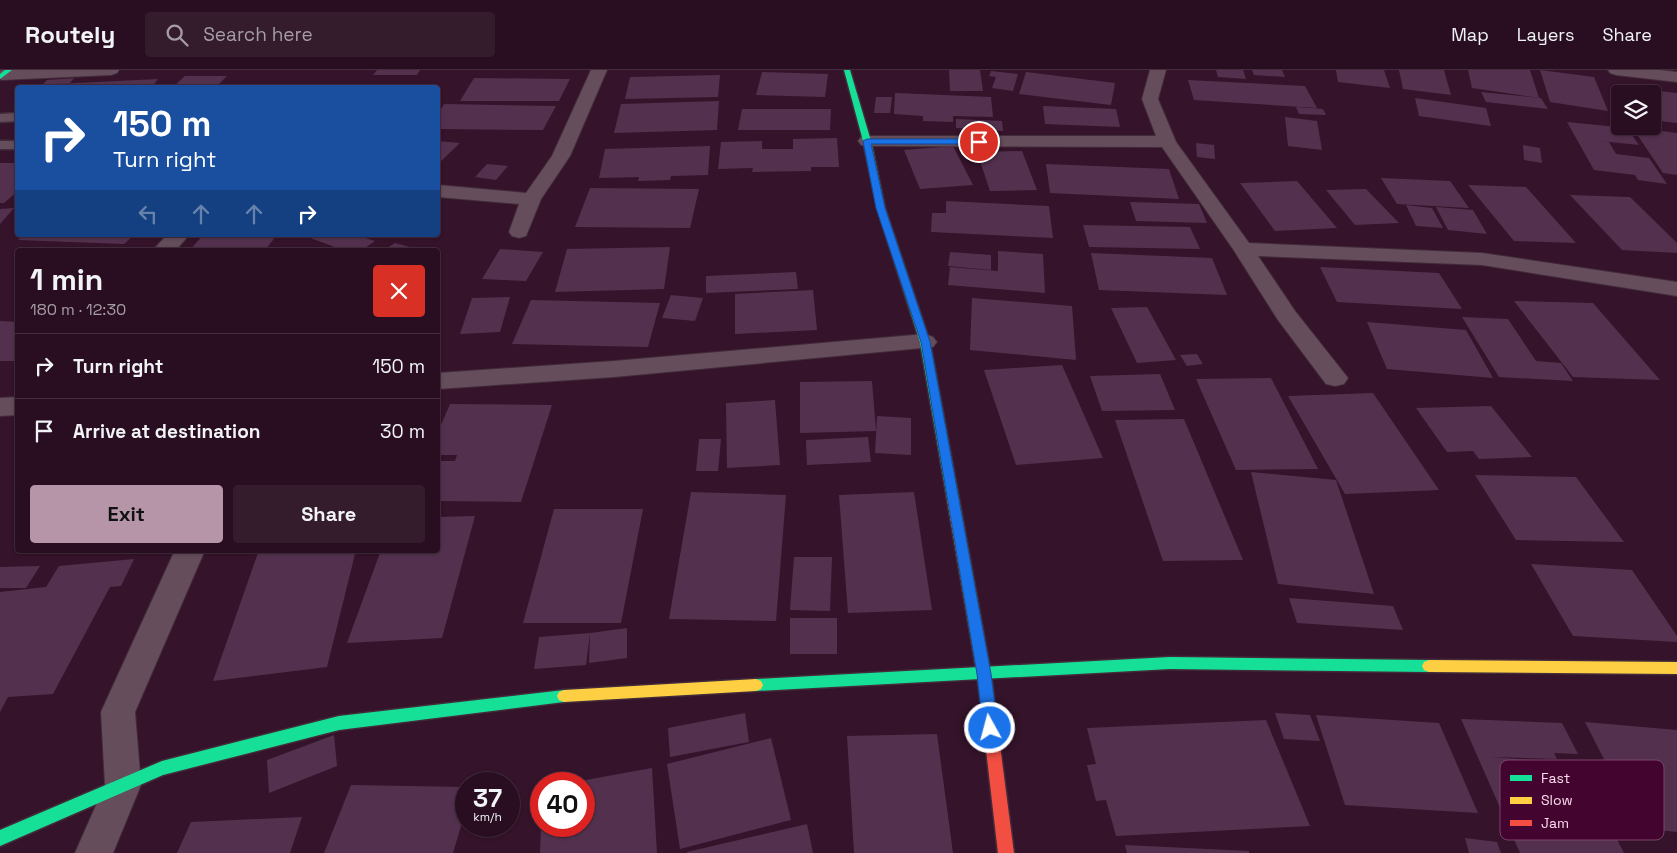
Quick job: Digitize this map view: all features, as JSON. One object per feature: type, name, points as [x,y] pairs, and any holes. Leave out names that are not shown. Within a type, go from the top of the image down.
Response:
[{"type":"street","points":[[4,74],[111,70]]},
{"type":"street","points":[[519,232],[531,199],[562,156],[599,70]]},
{"type":"street","points":[[847,70],[867,141],[880,208],[926,342],[984,674],[1006,853]]},
{"type":"street","points":[[1158,70],[1150,99],[1167,142],[1243,249],[1286,315],[1335,378]]},
{"type":"street","points":[[1616,70],[1677,77]]},
{"type":"street","points":[[867,141],[1167,142]]},
{"type":"street","points":[[440,191],[531,199]]},
{"type":"street","points":[[166,248],[177,237]]},
{"type":"street","points":[[1243,249],[1482,259],[1677,289]]},
{"type":"street","points":[[440,381],[614,369],[926,342]]},
{"type":"street","points":[[0,406],[15,406]]},
{"type":"street","points":[[94,853],[123,785],[118,712],[189,553]]},
{"type":"street","points":[[0,838],[162,768],[348,722],[543,697],[1170,663],[1677,668]]},
{"type":"lane","points":[[0,145],[15,146]]},
{"type":"building","points":[[377,70],[420,70],[417,75],[373,75]]},
{"type":"building","points":[[949,70],[980,70],[983,91],[950,91]]},
{"type":"building","points":[[1216,70],[1243,70],[1246,79],[1218,77]]},
{"type":"building","points":[[1252,70],[1282,70],[1285,77],[1254,75]]},
{"type":"building","points":[[1336,70],[1384,70],[1390,88],[1338,82]]},
{"type":"building","points":[[1399,70],[1444,70],[1451,95],[1403,89]]},
{"type":"building","points":[[1468,70],[1530,70],[1539,98],[1472,88]]},
{"type":"building","points":[[1540,70],[1594,77],[1608,111],[1550,102]]},
{"type":"building","points":[[991,71],[1018,74],[1013,91],[992,88],[996,77],[989,76]]},
{"type":"building","points":[[762,72],[828,74],[825,97],[756,95]]},
{"type":"building","points":[[1026,72],[1115,83],[1111,105],[1019,94]]},
{"type":"building","points":[[720,75],[718,97],[625,99],[630,77]]},
{"type":"building","points":[[185,76],[227,76],[218,85],[175,85]]},
{"type":"building","points":[[74,78],[70,83],[55,84],[158,79],[153,85],[42,85],[47,80]]},
{"type":"building","points":[[474,78],[570,79],[559,101],[460,101]]},
{"type":"building","points":[[1188,80],[1305,86],[1317,108],[1194,100]]},
{"type":"building","points":[[1661,91],[1677,93],[1677,123],[1661,121]]},
{"type":"building","points":[[1481,92],[1541,98],[1548,109],[1486,102]]},
{"type":"building","points":[[895,93],[991,97],[993,117],[953,116],[953,122],[923,121],[923,116],[894,114]]},
{"type":"building","points":[[876,97],[892,97],[890,113],[874,113]]},
{"type":"building","points":[[1415,98],[1486,108],[1491,126],[1419,116]]},
{"type":"building","points":[[719,101],[717,130],[614,133],[621,104]]},
{"type":"building","points":[[444,104],[556,106],[543,130],[440,129],[440,111]]},
{"type":"building","points":[[1043,106],[1116,109],[1120,127],[1045,124]]},
{"type":"building","points":[[1296,107],[1323,109],[1326,115],[1299,114]]},
{"type":"building","points":[[742,109],[831,109],[830,130],[738,130]]},
{"type":"building","points":[[1285,117],[1317,121],[1322,150],[1288,146]]},
{"type":"building","points":[[956,119],[1002,121],[1003,131],[956,128]]},
{"type":"building","points":[[1567,122],[1611,126],[1611,135],[1632,135],[1639,145],[1591,140],[1609,142],[1616,154],[1649,158],[1667,184],[1638,180],[1635,175],[1594,170]]},
{"type":"building","points":[[1661,131],[1677,133],[1677,175],[1663,173],[1637,135],[1661,135]]},
{"type":"building","points":[[837,138],[839,167],[811,167],[811,171],[752,172],[753,168],[718,169],[721,142],[762,141],[762,149],[793,149],[793,139]]},
{"type":"building","points":[[440,141],[460,143],[440,162]]},
{"type":"building","points":[[1196,143],[1214,145],[1215,159],[1197,157]]},
{"type":"building","points":[[1523,145],[1540,148],[1542,163],[1524,160]]},
{"type":"building","points":[[710,146],[708,175],[671,176],[670,180],[638,181],[639,177],[599,178],[605,149]]},
{"type":"building","points":[[953,146],[973,185],[920,189],[904,150]]},
{"type":"building","points":[[1022,151],[1037,190],[990,191],[977,152]]},
{"type":"building","points":[[0,163],[15,163],[15,194],[4,203],[0,203]]},
{"type":"building","points":[[487,164],[508,166],[496,180],[475,177]]},
{"type":"building","points":[[1046,164],[1169,169],[1179,199],[1050,193]]},
{"type":"building","points":[[1381,178],[1450,181],[1469,208],[1397,204]]},
{"type":"building","points":[[1297,181],[1337,228],[1275,231],[1240,183]]},
{"type":"building","points":[[1468,185],[1526,187],[1576,243],[1514,241]]},
{"type":"building","points":[[590,188],[699,189],[690,228],[575,227]]},
{"type":"building","points":[[1366,189],[1399,223],[1355,225],[1326,190]]},
{"type":"building","points":[[1570,195],[1630,197],[1677,243],[1677,253],[1622,250]]},
{"type":"building","points":[[946,201],[1049,206],[1053,238],[931,232],[932,213],[946,213]]},
{"type":"building","points":[[1130,202],[1199,204],[1207,223],[1136,221]]},
{"type":"building","points":[[1406,205],[1432,208],[1443,228],[1416,226]]},
{"type":"building","points":[[1436,207],[1473,210],[1487,234],[1448,230]]},
{"type":"building","points":[[14,208],[0,224],[0,209]]},
{"type":"building","points":[[1083,225],[1190,227],[1200,249],[1089,247]]},
{"type":"building","points":[[22,237],[132,237],[124,244],[18,240]]},
{"type":"building","points":[[201,237],[275,237],[267,248],[192,248]]},
{"type":"building","points":[[307,237],[363,237],[375,241],[365,248],[338,248]]},
{"type":"building","points":[[395,243],[413,248],[387,248]]},
{"type":"building","points":[[670,247],[664,289],[555,292],[567,249]]},
{"type":"building","points":[[500,249],[543,252],[526,281],[482,279]]},
{"type":"building","points":[[998,251],[1043,254],[1045,293],[948,285],[950,267],[998,271]]},
{"type":"building","points":[[950,252],[991,255],[991,270],[948,266]]},
{"type":"building","points":[[1091,253],[1212,258],[1227,295],[1099,290]]},
{"type":"building","points":[[1320,267],[1439,273],[1462,309],[1337,302]]},
{"type":"building","points":[[796,272],[798,289],[706,293],[706,276]]},
{"type":"building","points":[[813,290],[817,330],[735,334],[735,294]]},
{"type":"building","points":[[671,295],[703,298],[695,321],[662,318]]},
{"type":"building","points":[[510,297],[500,332],[460,334],[472,298]]},
{"type":"building","points":[[972,298],[1072,306],[1076,360],[970,350]]},
{"type":"building","points":[[531,300],[660,303],[648,347],[512,344]]},
{"type":"building","points":[[1514,301],[1593,303],[1660,380],[1573,377]]},
{"type":"building","points":[[1147,307],[1176,360],[1137,363],[1111,308]]},
{"type":"building","points":[[1462,317],[1508,319],[1536,361],[1561,363],[1573,381],[1499,377]]},
{"type":"building","points":[[0,321],[15,322],[15,360],[0,361]]},
{"type":"building","points":[[1367,322],[1466,330],[1493,378],[1387,369]]},
{"type":"building","points":[[1197,354],[1203,364],[1187,366],[1180,355]]},
{"type":"building","points":[[1062,365],[1103,458],[1016,465],[984,370]]},
{"type":"building","points":[[1160,374],[1175,410],[1102,411],[1090,376]]},
{"type":"building","points":[[1271,378],[1318,469],[1236,470],[1196,379]]},
{"type":"building","points":[[872,381],[876,431],[800,433],[800,382]]},
{"type":"building","points":[[1373,393],[1439,490],[1345,494],[1288,396]]},
{"type":"building","points":[[775,400],[780,465],[727,468],[726,403]]},
{"type":"building","points":[[450,404],[552,405],[521,502],[440,501],[440,461],[455,461],[457,455],[440,455],[440,427]]},
{"type":"building","points":[[1491,406],[1532,457],[1479,459],[1473,451],[1447,452],[1416,408]]},
{"type":"building","points":[[877,416],[911,418],[911,455],[875,453]]},
{"type":"building","points":[[1184,419],[1243,560],[1163,561],[1115,420]]},
{"type":"building","points":[[868,437],[871,462],[807,465],[806,440]]},
{"type":"building","points":[[699,439],[721,439],[718,471],[696,471]]},
{"type":"building","points":[[1251,472],[1336,480],[1374,594],[1278,584]]},
{"type":"building","points":[[1475,475],[1576,477],[1624,542],[1516,540]]},
{"type":"building","points":[[691,492],[786,495],[776,621],[669,619]]},
{"type":"building","points":[[914,492],[932,610],[848,613],[839,495]]},
{"type":"building","points":[[554,509],[643,509],[621,623],[523,623]]},
{"type":"building","points":[[475,516],[442,638],[347,643],[380,553],[440,553],[440,517]]},
{"type":"building","points":[[258,553],[355,553],[327,667],[213,681]]},
{"type":"building","points":[[794,557],[832,557],[830,611],[790,610]]},
{"type":"building","points":[[134,559],[121,586],[110,587],[53,694],[8,697],[0,712],[0,592],[46,587],[59,566]]},
{"type":"building","points":[[1531,564],[1632,570],[1677,636],[1677,642],[1573,636]]},
{"type":"building","points":[[40,566],[26,588],[0,588],[0,567]]},
{"type":"building","points":[[1289,598],[1393,606],[1403,630],[1297,623]]},
{"type":"building","points":[[790,618],[837,618],[837,654],[790,654]]},
{"type":"building","points":[[627,628],[627,658],[589,663],[590,633]]},
{"type":"building","points":[[590,633],[586,665],[534,669],[539,637]]},
{"type":"building","points":[[745,713],[749,742],[670,757],[668,728]]},
{"type":"building","points":[[1275,713],[1310,715],[1320,741],[1284,739]]},
{"type":"building","points":[[1316,715],[1439,723],[1478,813],[1345,805]]},
{"type":"building","points":[[1461,719],[1562,723],[1578,754],[1554,753],[1557,759],[1490,757],[1534,760],[1500,760],[1500,808]]},
{"type":"building","points":[[1266,720],[1310,826],[1116,836],[1106,800],[1096,801],[1087,765],[1096,764],[1087,728]]},
{"type":"building","points":[[1585,722],[1677,730],[1677,832],[1664,831],[1664,760],[1604,760]]},
{"type":"building","points":[[937,734],[953,853],[854,853],[847,736]]},
{"type":"building","points":[[334,735],[337,766],[269,793],[267,760]]},
{"type":"building","points":[[771,738],[791,820],[680,849],[667,764]]},
{"type":"building","points":[[652,768],[657,853],[540,853],[541,837],[595,837],[595,778]]},
{"type":"building","points":[[351,785],[455,787],[455,837],[458,837],[453,853],[324,853]]},
{"type":"building","points":[[302,817],[290,853],[177,853],[191,822]]},
{"type":"building","points":[[807,824],[813,853],[687,853],[687,852]]},
{"type":"building","points":[[1465,838],[1497,842],[1501,853],[1469,853]]},
{"type":"building","points":[[1514,840],[1617,840],[1624,853],[1520,853]]},
{"type":"building","points":[[1125,845],[1249,851],[1249,853],[1127,853]]},
{"type":"traffic: fast","points":[[0,77],[9,70]]},
{"type":"traffic: fast","points":[[847,70],[867,141],[881,208],[925,342],[953,499]]},
{"type":"traffic: fast","points":[[756,685],[1170,663],[1429,666]]},
{"type":"traffic: fast","points":[[0,838],[162,768],[339,723],[564,696]]},
{"type":"traffic: slow","points":[[953,499],[984,674],[989,715]]},
{"type":"traffic: slow","points":[[1429,666],[1677,668]]},
{"type":"traffic: slow","points":[[564,696],[756,685]]},
{"type":"traffic: jam","points":[[989,715],[1006,853]]},
{"type":"route","points":[[979,142],[867,141],[880,208],[926,342],[984,674],[990,728]]}]
